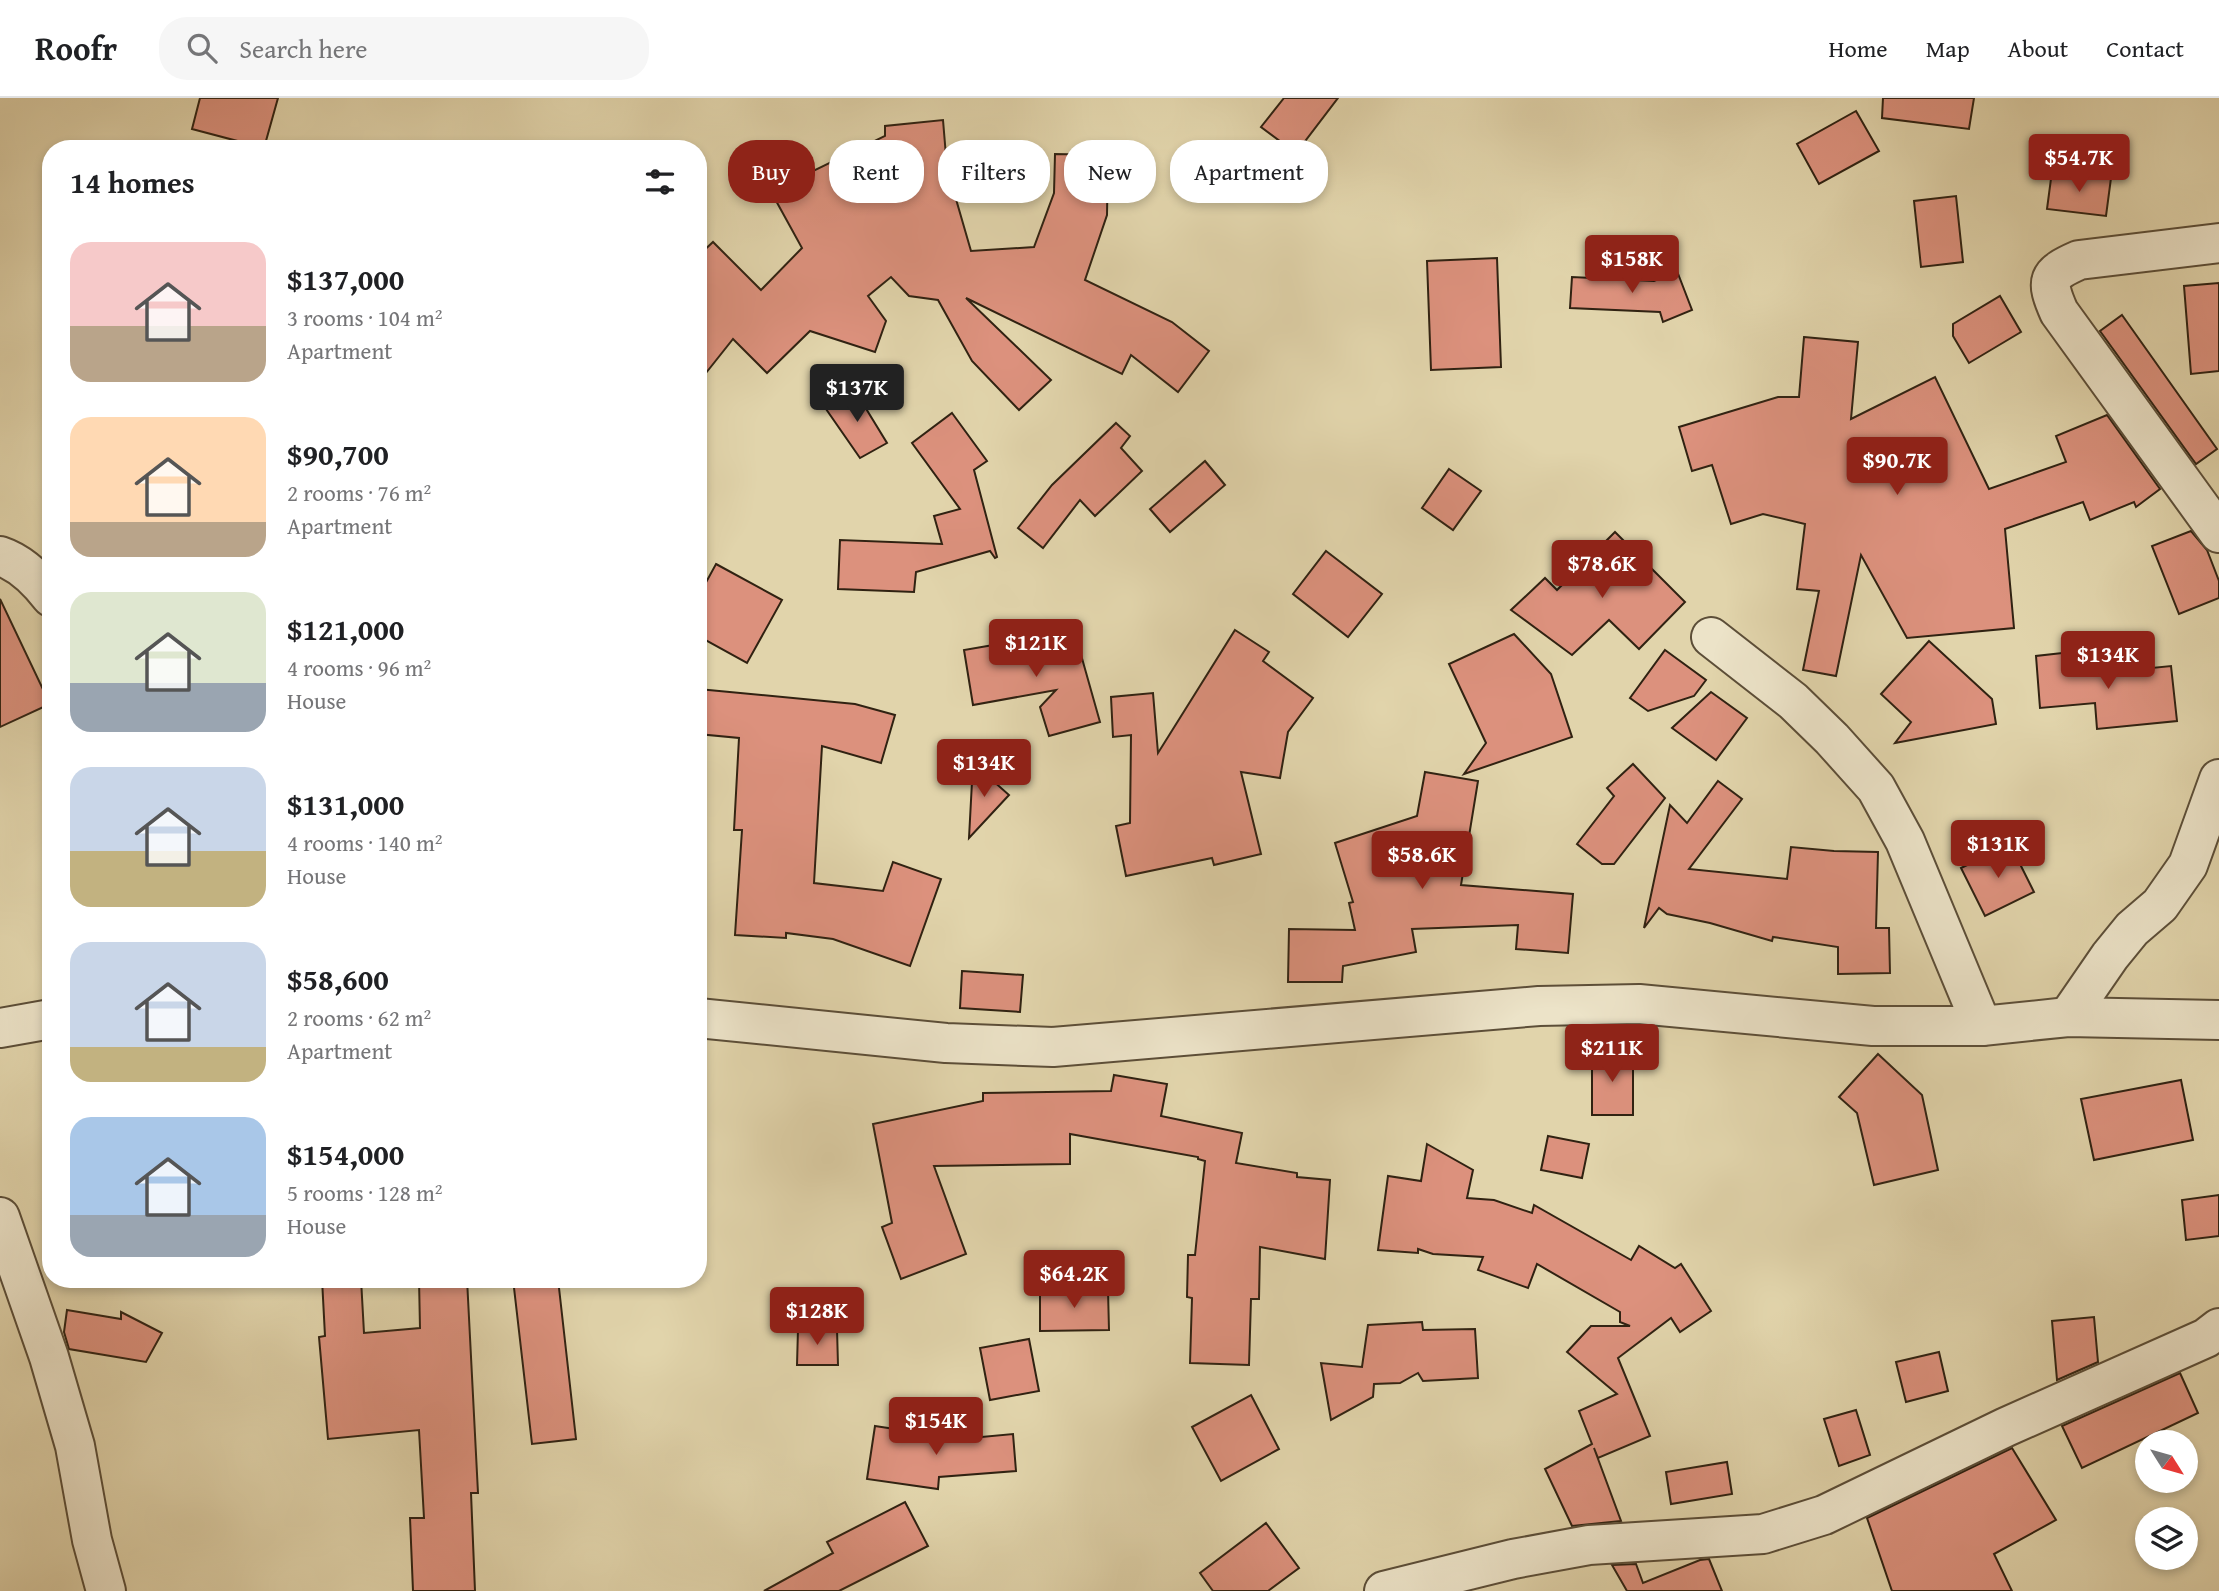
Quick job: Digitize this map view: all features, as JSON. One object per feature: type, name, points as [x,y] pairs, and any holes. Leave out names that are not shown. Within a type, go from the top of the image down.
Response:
[{"type":"street","points":[[2219,243],[2080,260],[2061,268],[2051,279],[2049,290],[2059,312],[2219,533]]},
{"type":"street","points":[[0,556],[9,559],[42,585]]},
{"type":"street","points":[[1711,638],[1793,701],[1876,788],[1905,841],[1982,1026]]},
{"type":"street","points":[[2068,1017],[2110,956],[2132,929],[2160,905],[2188,865],[2219,779]]},
{"type":"street","points":[[707,1019],[946,1043],[1053,1047],[1552,1005],[1639,1004],[1873,1026],[1982,1026],[2068,1017],[2219,1020]]},
{"type":"street","points":[[0,1028],[42,1020]]},
{"type":"street","points":[[0,1217],[49,1357],[75,1446],[92,1540],[106,1591]]},
{"type":"street","points":[[1384,1591],[1513,1559],[1589,1545],[1763,1534],[1824,1515],[2006,1427],[2215,1336]]},
{"type":"building","points":[[200,98],[278,98],[266,140],[234,140],[192,129]]},
{"type":"building","points":[[1284,98],[1338,98],[1306,140],[1278,140],[1261,127]]},
{"type":"building","points":[[1883,98],[1974,98],[1969,129],[1882,118]]},
{"type":"building","points":[[1856,111],[1879,151],[1819,184],[1797,144]]},
{"type":"building","points":[[943,120],[945,140],[938,140],[938,203],[957,203],[971,251],[1034,247],[1054,193],[1055,154],[1064,154],[1064,203],[1107,203],[1107,215],[1085,280],[1172,322],[1209,351],[1178,392],[1131,355],[1122,374],[966,298],[1051,380],[1019,410],[972,361],[938,300],[909,296],[891,277],[868,296],[886,321],[875,352],[810,331],[767,373],[733,339],[707,372],[707,248],[713,242],[761,290],[802,248],[777,203],[815,203],[815,170],[829,163],[829,203],[924,203],[924,140],[877,140],[885,136],[885,126]]},
{"type":"building","points":[[2052,171],[2111,178],[2106,216],[2047,209]]},
{"type":"building","points":[[1956,196],[1963,262],[1921,267],[1914,201]]},
{"type":"building","points":[[1497,258],[1501,367],[1431,370],[1427,261]]},
{"type":"building","points":[[1677,271],[1692,310],[1663,322],[1660,312],[1570,308],[1572,277],[1654,281]]},
{"type":"building","points":[[2219,283],[2219,371],[2191,374],[2184,286]]},
{"type":"building","points":[[2000,296],[2021,332],[1969,363],[1953,336],[1953,324]]},
{"type":"building","points":[[2122,315],[2217,449],[2196,464],[2100,331]]},
{"type":"building","points":[[1804,337],[1858,342],[1851,419],[1935,377],[1989,489],[2066,462],[2056,436],[2107,415],[2160,489],[2136,507],[2134,502],[2090,520],[2083,502],[2005,529],[2014,628],[1907,638],[1861,555],[1836,676],[1803,670],[1819,591],[1797,589],[1805,524],[1763,514],[1731,524],[1712,465],[1692,471],[1679,427],[1778,397],[1799,397]]},
{"type":"building","points":[[854,389],[887,443],[860,458],[826,409]]},
{"type":"building","points":[[952,413],[987,461],[974,470],[997,557],[990,551],[916,572],[914,592],[838,589],[840,540],[942,544],[934,516],[960,509],[912,443]]},
{"type":"building","points":[[1116,423],[1130,436],[1121,448],[1142,471],[1095,516],[1080,500],[1043,548],[1018,528],[1052,485]]},
{"type":"building","points":[[1205,461],[1225,485],[1170,532],[1150,509]]},
{"type":"building","points":[[1449,469],[1481,491],[1453,530],[1422,508]]},
{"type":"building","points":[[2191,531],[2207,550],[2219,581],[2219,598],[2179,614],[2152,546]]},
{"type":"building","points":[[1615,532],[1685,602],[1639,649],[1609,620],[1572,655],[1511,610],[1545,578],[1557,590]]},
{"type":"building","points":[[1326,551],[1382,594],[1348,637],[1293,594]]},
{"type":"building","points":[[716,564],[782,600],[747,663],[707,641],[707,580]]},
{"type":"building","points":[[0,599],[42,687],[42,708],[0,727]]},
{"type":"building","points":[[1074,630],[1100,722],[1049,736],[1040,707],[1056,690],[973,705],[964,650],[1011,642],[1012,647]]},
{"type":"building","points":[[1235,630],[1269,652],[1263,661],[1313,698],[1288,732],[1280,778],[1241,772],[1261,854],[1214,865],[1212,858],[1126,876],[1116,826],[1130,823],[1131,735],[1113,737],[1111,697],[1153,693],[1158,753]]},
{"type":"building","points":[[1514,634],[1551,674],[1572,737],[1464,774],[1486,743],[1449,664]]},
{"type":"building","points":[[1929,641],[1992,699],[1996,724],[1895,743],[1911,722],[1881,694]]},
{"type":"building","points":[[1665,650],[1706,680],[1694,696],[1648,711],[1630,698]]},
{"type":"building","points":[[2080,651],[2082,675],[2171,666],[2177,721],[2097,729],[2095,703],[2040,708],[2036,656]]},
{"type":"building","points":[[707,690],[855,704],[895,715],[881,763],[822,746],[814,883],[883,891],[893,862],[941,879],[910,966],[833,939],[786,933],[786,938],[735,935],[742,830],[734,830],[739,738],[707,735]]},
{"type":"building","points":[[1711,692],[1747,718],[1716,760],[1672,728]]},
{"type":"building","points":[[973,763],[1009,795],[969,838]]},
{"type":"building","points":[[1633,764],[1665,798],[1614,864],[1602,864],[1577,844],[1614,796],[1607,788]]},
{"type":"building","points":[[1425,772],[1478,781],[1461,885],[1573,894],[1568,953],[1516,949],[1518,925],[1412,929],[1416,952],[1343,966],[1342,982],[1288,982],[1289,929],[1355,930],[1349,903],[1353,902],[1335,843],[1417,816]]},
{"type":"building","points":[[1718,781],[1742,799],[1689,869],[1787,879],[1791,847],[1878,852],[1876,928],[1889,928],[1890,973],[1838,974],[1838,947],[1773,937],[1772,941],[1667,914],[1659,908],[1644,928],[1670,805],[1687,823]]},
{"type":"building","points":[[2010,844],[2034,892],[1985,916],[1961,868]]},
{"type":"building","points":[[962,971],[1023,975],[1020,1012],[960,1008]]},
{"type":"building","points":[[1592,1053],[1633,1053],[1633,1115],[1592,1115]]},
{"type":"building","points":[[1878,1054],[1922,1095],[1938,1170],[1874,1185],[1857,1113],[1839,1097]]},
{"type":"building","points":[[1114,1075],[1167,1084],[1161,1116],[1242,1133],[1236,1163],[1297,1173],[1297,1177],[1330,1180],[1325,1259],[1260,1247],[1259,1299],[1251,1299],[1249,1365],[1190,1363],[1192,1298],[1187,1297],[1188,1255],[1195,1255],[1205,1161],[1198,1157],[1070,1134],[1070,1164],[934,1166],[966,1254],[901,1279],[882,1227],[892,1223],[873,1124],[983,1101],[983,1093],[1111,1091]]},
{"type":"building","points":[[2181,1080],[2193,1140],[2094,1160],[2081,1099]]},
{"type":"building","points":[[1548,1136],[1589,1144],[1582,1178],[1541,1170]]},
{"type":"building","points":[[1427,1144],[1473,1170],[1467,1198],[1494,1200],[1532,1213],[1534,1205],[1631,1260],[1639,1246],[1675,1268],[1681,1264],[1711,1311],[1680,1332],[1671,1318],[1618,1358],[1650,1436],[1598,1458],[1594,1448],[1621,1521],[1572,1526],[1545,1469],[1592,1444],[1579,1411],[1617,1394],[1567,1352],[1591,1326],[1630,1326],[1620,1322],[1620,1312],[1537,1264],[1528,1288],[1478,1270],[1483,1257],[1433,1254],[1418,1249],[1418,1253],[1378,1250],[1388,1176],[1421,1181]]},
{"type":"building","points":[[2219,1195],[2219,1236],[2186,1240],[2182,1200]]},
{"type":"building","points":[[322,1288],[362,1288],[364,1333],[420,1328],[419,1288],[467,1288],[478,1493],[471,1493],[475,1591],[413,1591],[410,1518],[424,1518],[419,1430],[328,1439],[319,1337],[325,1336]]},
{"type":"building","points":[[514,1288],[559,1288],[576,1439],[532,1444]]},
{"type":"building","points":[[1040,1290],[1108,1290],[1109,1330],[1040,1331]]},
{"type":"building","points":[[67,1310],[121,1319],[121,1312],[162,1333],[146,1362],[69,1349],[64,1332]]},
{"type":"building","points":[[2094,1317],[2098,1362],[2057,1380],[2052,1321]]},
{"type":"building","points":[[1422,1322],[1423,1330],[1475,1329],[1478,1378],[1423,1381],[1418,1373],[1400,1383],[1374,1384],[1373,1397],[1331,1420],[1321,1363],[1362,1367],[1368,1325]]},
{"type":"building","points":[[798,1329],[837,1329],[838,1365],[797,1365]]},
{"type":"building","points":[[1029,1339],[1039,1391],[990,1400],[980,1348]]},
{"type":"building","points":[[1939,1352],[1948,1391],[1906,1402],[1896,1362]]},
{"type":"building","points":[[2180,1373],[2198,1413],[2162,1430],[2135,1430],[2135,1443],[2082,1468],[2062,1426]]},
{"type":"building","points":[[1251,1395],[1279,1449],[1221,1481],[1192,1427]]},
{"type":"building","points":[[1856,1410],[1870,1455],[1839,1466],[1824,1419]]},
{"type":"building","points":[[875,1426],[960,1439],[1013,1434],[1016,1471],[939,1477],[938,1489],[867,1479]]},
{"type":"building","points":[[2012,1448],[2056,1520],[1994,1554],[2012,1591],[1892,1591],[1867,1518]]},
{"type":"building","points":[[1727,1462],[1732,1494],[1671,1504],[1666,1472]]},
{"type":"building","points":[[905,1502],[928,1546],[839,1591],[764,1591],[833,1553],[827,1542]]},
{"type":"building","points":[[1266,1523],[1299,1568],[1268,1591],[1213,1591],[1200,1573]]},
{"type":"building","points":[[1709,1559],[1722,1591],[1627,1591],[1612,1565],[1636,1564],[1643,1583],[1700,1560]]}]
